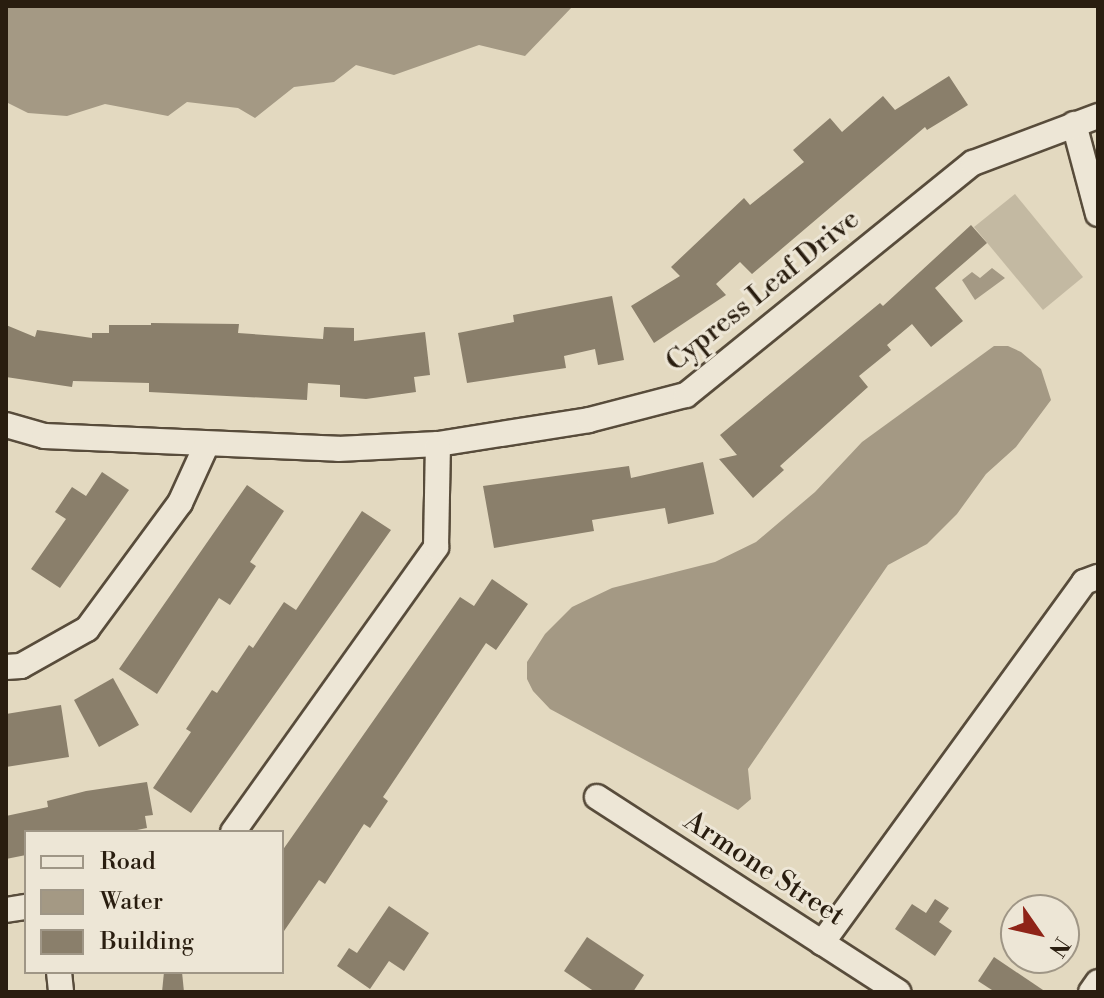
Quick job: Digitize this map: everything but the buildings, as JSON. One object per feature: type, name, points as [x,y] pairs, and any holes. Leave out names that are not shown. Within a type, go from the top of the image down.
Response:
[{"type":"street","name":"Cypress Leaf Drive","points":[[6,425],[44,436],[206,446],[338,449],[438,444],[589,420],[686,395],[973,163],[1098,116]]},
{"type":"street","points":[[1074,124],[1098,214]]},
{"type":"street","points":[[234,830],[436,547],[438,444]]},
{"type":"street","points":[[6,667],[21,666],[87,629],[180,503],[206,446]]},
{"type":"street","points":[[822,943],[1084,582],[1098,577]]},
{"type":"street","name":"Armone Street","points":[[597,797],[899,992]]},
{"type":"street","points":[[1091,992],[1098,982]]},
{"type":"shaded area","points":[[1015,194],[1083,277],[1043,310],[974,227]]},
{"type":"water","points":[[6,6],[573,6],[525,56],[479,45],[394,75],[356,65],[334,82],[294,87],[255,118],[238,108],[187,102],[168,116],[105,104],[67,116],[28,113],[6,102]]},
{"type":"water","points":[[992,268],[1005,278],[975,300],[962,280],[972,272],[980,278]]},
{"type":"water","points":[[994,346],[1008,346],[1021,352],[1041,369],[1051,400],[1016,447],[986,474],[957,514],[927,544],[888,565],[748,769],[751,799],[738,810],[550,709],[533,691],[527,679],[527,662],[545,634],[572,607],[612,588],[715,562],[756,542],[815,492],[862,442]]}]
